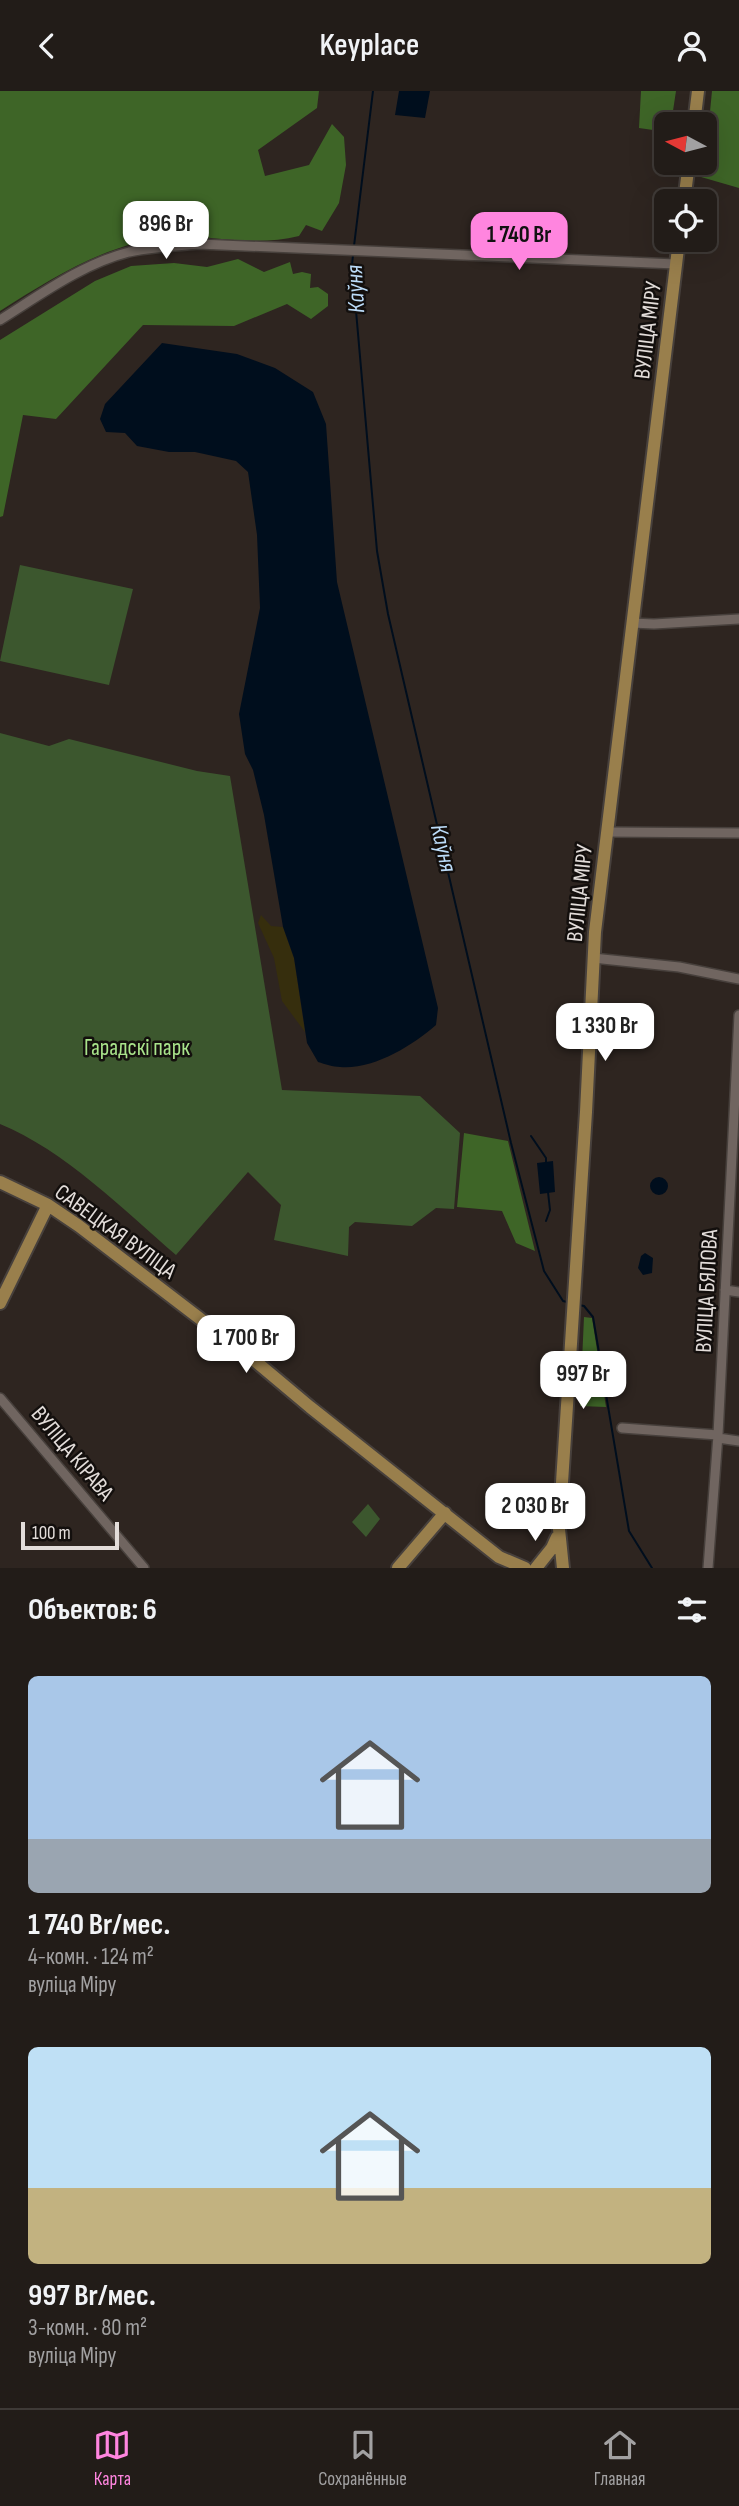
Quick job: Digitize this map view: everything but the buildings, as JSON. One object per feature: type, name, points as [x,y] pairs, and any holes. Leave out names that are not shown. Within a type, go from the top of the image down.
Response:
[{"type":"main road","points":[[695,112],[698,91]]},
{"type":"main road","name":"ВУЛІЦА МІРУ","points":[[563,1568],[559,1529],[593,958],[678,252]]},
{"type":"main road","name":"САВЕЦКАЯ ВУЛІЦА","points":[[0,1182],[48,1205],[79,1226],[254,1360],[310,1408],[445,1513],[503,1563],[525,1568]]},
{"type":"main road","points":[[0,1303],[48,1205]]},
{"type":"main road","points":[[398,1568],[445,1513]]},
{"type":"main road","name":"ВУЛІЦА МІРУ","points":[[536,1568],[552,1548],[559,1529]]},
{"type":"street","name":"ВУЛІЦА МІРУ","points":[[0,320],[82,270],[129,252],[199,244],[676,264]]},
{"type":"street","points":[[632,623],[739,619]]},
{"type":"street","points":[[607,832],[739,833]]},
{"type":"street","points":[[593,958],[679,967],[739,979]]},
{"type":"street","name":"ВУЛІЦА БЯЛОВА","points":[[708,1568],[718,1436],[739,1015]]},
{"type":"street","points":[[725,1290],[739,1292]]},
{"type":"street","name":"ВУЛІЦА КІРАВА","points":[[0,1398],[144,1568]]},
{"type":"street","points":[[622,1428],[718,1436],[739,1441]]},
{"type":"green space","points":[[0,91],[319,91],[317,108],[258,150],[265,176],[309,165],[332,124],[344,137],[346,165],[339,203],[322,231],[306,225],[299,236],[251,241],[166,235],[120,248],[67,271],[0,311]]},
{"type":"green space","points":[[641,91],[676,91],[673,112],[654,112],[654,130],[639,128]]},
{"type":"green space","points":[[712,91],[739,91],[739,188],[701,177],[718,175],[718,112],[710,112]]},
{"type":"green space","points":[[238,259],[264,272],[290,262],[293,274],[311,274],[310,288],[318,287],[328,294],[328,306],[311,319],[287,304],[234,326],[143,325],[56,419],[23,415],[3,516],[0,517],[0,340],[95,281],[131,266],[174,263],[207,267]]},
{"type":"green space","points":[[20,565],[133,589],[109,685],[0,661]]},
{"type":"green space","name":"Гарадскі парк","points":[[0,733],[49,746],[69,739],[197,771],[230,776],[282,1090],[420,1096],[460,1133],[454,1209],[436,1208],[412,1226],[355,1222],[349,1227],[348,1256],[274,1240],[281,1205],[248,1172],[176,1255],[70,1165],[24,1135],[0,1124]]},
{"type":"green space","points":[[464,1133],[508,1141],[535,1251],[516,1243],[502,1211],[457,1207]]},
{"type":"green space","points":[[584,1317],[592,1318],[606,1407],[580,1406]]},
{"type":"green space","points":[[368,1504],[380,1519],[366,1537],[352,1522]]},
{"type":"sand","points":[[261,915],[271,926],[283,927],[294,958],[305,1032],[282,1001],[274,958],[258,923]]},
{"type":"water","points":[[399,91],[430,91],[425,118],[395,115]]},
{"type":"water","points":[[162,343],[237,354],[275,368],[313,392],[326,424],[337,582],[438,1008],[436,1025],[426,1033],[391,1055],[366,1065],[337,1067],[318,1062],[307,1043],[294,958],[283,927],[264,815],[253,770],[245,754],[239,714],[260,608],[257,535],[248,472],[236,461],[195,452],[169,452],[137,446],[125,433],[106,432],[100,419],[105,404]]},
{"type":"water","points":[[553,1161],[555,1192],[540,1194],[537,1163]]},
{"type":"water","points":[[659,1177],[665,1180],[668,1186],[665,1192],[659,1195],[653,1192],[650,1186],[653,1180]]},
{"type":"water","points":[[645,1253],[653,1258],[652,1273],[643,1275],[638,1268],[641,1256]]},
{"type":"waterway","name":"Каўня","points":[[354,246],[373,91]]},
{"type":"waterway","name":"Каўня","points":[[353,255],[377,551],[388,614],[511,1143],[544,1271],[563,1301],[567,1302]]},
{"type":"waterway","points":[[531,1136],[546,1162]]},
{"type":"waterway","points":[[546,1221],[550,1210],[548,1192]]},
{"type":"waterway","name":"Каўня","points":[[579,1305],[584,1306],[593,1317],[629,1531],[652,1568]]}]
